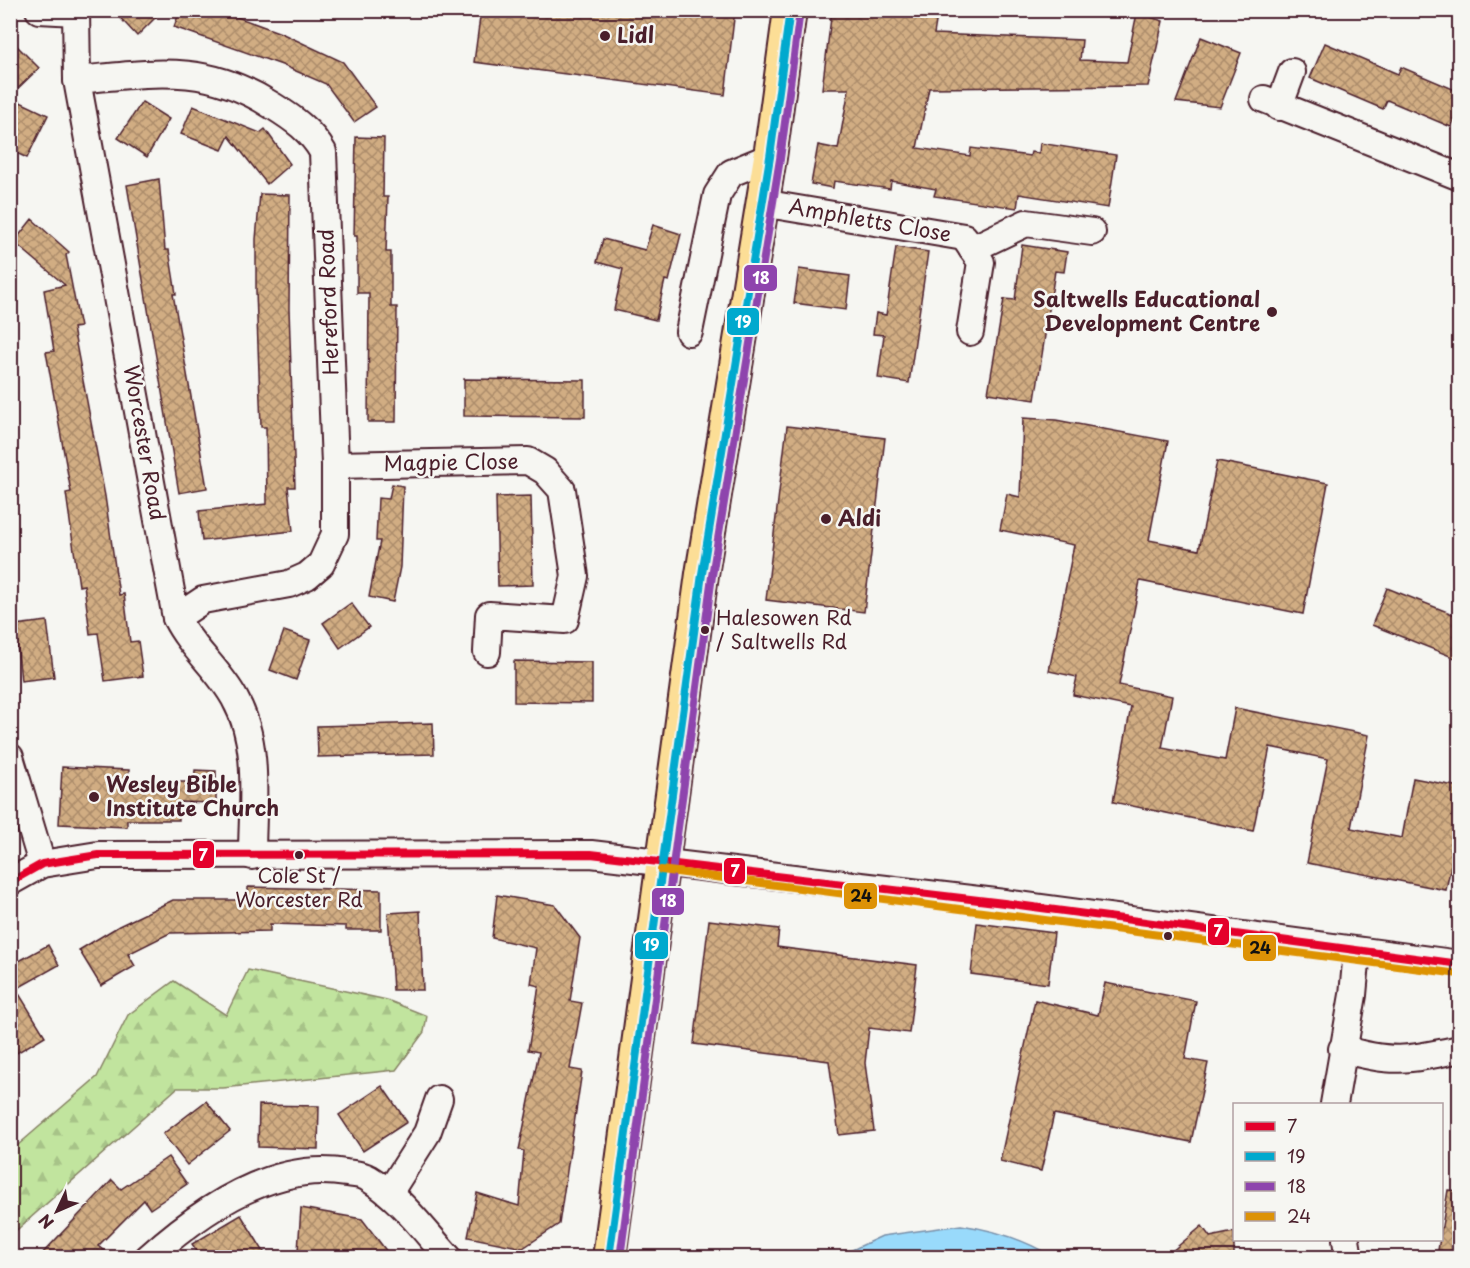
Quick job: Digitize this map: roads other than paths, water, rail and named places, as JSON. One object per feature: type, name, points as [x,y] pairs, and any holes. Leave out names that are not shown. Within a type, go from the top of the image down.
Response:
[{"type":"main road","points":[[609,1257],[702,574],[770,157],[790,10]]},
{"type":"street","points":[[39,10],[76,11]]},
{"type":"street","name":"Worcester Road","points":[[76,11],[77,80],[176,618],[185,636],[235,699],[252,745],[252,856]]},
{"type":"street","name":"Hereford Road","points":[[77,80],[159,72],[193,73],[224,81],[258,95],[295,120],[315,139],[323,152],[335,465],[335,534],[321,564],[308,576],[289,584],[203,600],[176,618]]},
{"type":"street","points":[[1292,72],[1272,103],[1460,177]]},
{"type":"street","points":[[689,333],[717,195],[731,173],[770,157]]},
{"type":"street","name":"Amphletts Close","points":[[762,203],[964,237],[981,262],[970,332]]},
{"type":"street","name":"Amphletts Close","points":[[972,249],[1026,223],[1092,232]]},
{"type":"street","name":"Magpie Close","points":[[335,465],[528,461],[545,471],[562,490],[575,576],[565,620],[489,615],[487,652]]},
{"type":"street","points":[[10,757],[42,864]]},
{"type":"street","points":[[10,882],[42,864],[98,855],[591,854],[662,860],[1460,964]]},
{"type":"street","points":[[1334,1103],[1353,995],[1357,951]]},
{"type":"street","points":[[1342,1049],[1376,1059],[1396,1061],[1460,1049]]},
{"type":"street","points":[[389,1193],[427,1133],[439,1100]]},
{"type":"street","points":[[148,1257],[176,1233],[214,1207],[258,1184],[302,1172],[327,1169],[366,1176],[389,1193],[449,1257]]},
{"type":"street","points":[[1346,1241],[1349,1257]]},
{"type":"water","points":[[961,1225],[1008,1236],[1053,1257],[837,1257],[882,1236]]},
{"type":"place","name":"Lidl","points":[[605,36]]},
{"type":"place","name":"Saltwells Educational Development Centre","points":[[1272,312]]},
{"type":"place","name":"Aldi","points":[[826,519]]},
{"type":"place","name":"Halesowen Rd / Saltwells Rd","points":[[705,630]]},
{"type":"place","name":"Wesley Bible Institute Church","points":[[94,797]]},
{"type":"place","name":"Cole St / Worcester Rd","points":[[299,855]]}]
